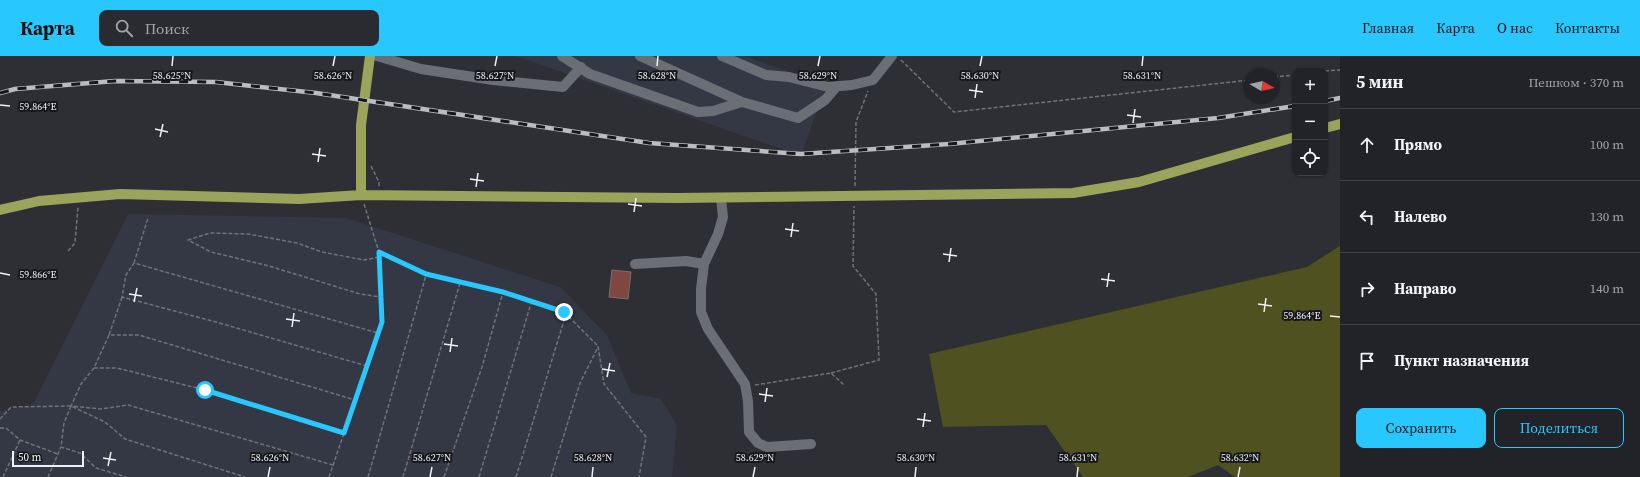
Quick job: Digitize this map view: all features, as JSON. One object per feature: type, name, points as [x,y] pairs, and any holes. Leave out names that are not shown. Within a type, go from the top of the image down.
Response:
[{"type":"main road","points":[[361,195],[361,125],[370,56]]},
{"type":"main road","points":[[1328,127],[1340,124]]},
{"type":"main road","points":[[0,210],[39,201],[120,194],[299,199],[361,195],[721,198],[1073,193],[1140,182],[1292,138]]},
{"type":"lane","points":[[377,56],[422,69],[494,80],[563,86],[581,67]]},
{"type":"lane","points":[[562,56],[590,74],[698,112],[713,111],[742,102]]},
{"type":"lane","points":[[640,56],[742,102],[798,118],[825,100],[837,86]]},
{"type":"lane","points":[[722,56],[766,75],[789,77],[828,87],[852,85],[873,80],[892,56]]},
{"type":"lane","points":[[721,198],[723,217],[718,234],[704,264],[701,289],[701,312],[708,329],[745,387],[748,401],[749,432],[758,443],[767,447],[811,444]]},
{"type":"lane","points":[[635,264],[686,261],[704,264]]},
{"type":"path","points":[[896,56],[954,112],[1244,81]]},
{"type":"path","points":[[1328,71],[1340,70]]},
{"type":"path","points":[[1280,76],[1292,75]]},
{"type":"path","points":[[745,387],[831,373],[879,360],[876,294],[853,266],[856,122],[873,80]]},
{"type":"path","points":[[370,165],[379,182],[379,195]]},
{"type":"path","points":[[333,477],[329,477],[382,322],[379,252],[361,195]]},
{"type":"path","points":[[68,251],[75,243],[78,197]]},
{"type":"path","points":[[48,477],[61,447],[64,423],[71,406],[81,384],[94,368],[109,335],[122,297],[126,275],[134,263],[148,218]]},
{"type":"path","points":[[379,257],[364,260],[322,252],[297,243],[248,234],[210,233],[188,240],[211,252],[269,266],[360,294],[381,297]]},
{"type":"path","points":[[379,252],[426,274],[532,300],[566,314],[598,346],[604,384],[646,437],[639,477]]},
{"type":"path","points":[[134,263],[378,333]]},
{"type":"path","points":[[368,477],[426,274]]},
{"type":"path","points":[[403,477],[460,283]]},
{"type":"path","points":[[444,477],[482,368],[503,292]]},
{"type":"path","points":[[122,297],[216,322],[367,366]]},
{"type":"path","points":[[479,477],[532,300]]},
{"type":"path","points":[[516,477],[566,314]]},
{"type":"path","points":[[109,335],[139,335],[355,400]]},
{"type":"path","points":[[551,477],[580,383],[598,346]]},
{"type":"path","points":[[94,368],[117,368],[205,390],[344,433]]},
{"type":"path","points":[[831,373],[844,385]]},
{"type":"path","points":[[0,419],[10,407],[71,406],[101,409],[128,405],[333,464]]},
{"type":"path","points":[[71,406],[105,422],[125,439],[246,477]]},
{"type":"path","points":[[0,428],[6,428],[20,440],[58,454]]},
{"type":"path","points":[[3,477],[20,440]]},
{"type":"path","points":[[61,447],[80,453],[96,468],[126,477]]},
{"type":"shaded area","points":[[516,56],[744,56],[826,85],[801,156]]},
{"type":"shaded area","points":[[128,214],[346,218],[560,287],[607,335],[631,393],[661,399],[677,426],[672,477],[0,477],[0,411],[33,404]]},
{"type":"shaded area","points":[[1340,246],[1340,477],[1235,477],[1218,465],[1188,477],[1083,477],[1046,425],[943,427],[929,354],[1307,267]]},
{"type":"building","points":[[612,270],[631,272],[628,299],[609,297]]},
{"type":"railway","points":[[0,93],[15,89],[115,81],[216,82],[316,93],[649,143],[801,154],[949,144],[1218,118],[1292,106]]},
{"type":"railway","points":[[1328,100],[1340,98]]},
{"type":"route","points":[[205,390],[344,433],[382,322],[379,252],[426,274],[503,292],[532,300],[564,312]]}]
